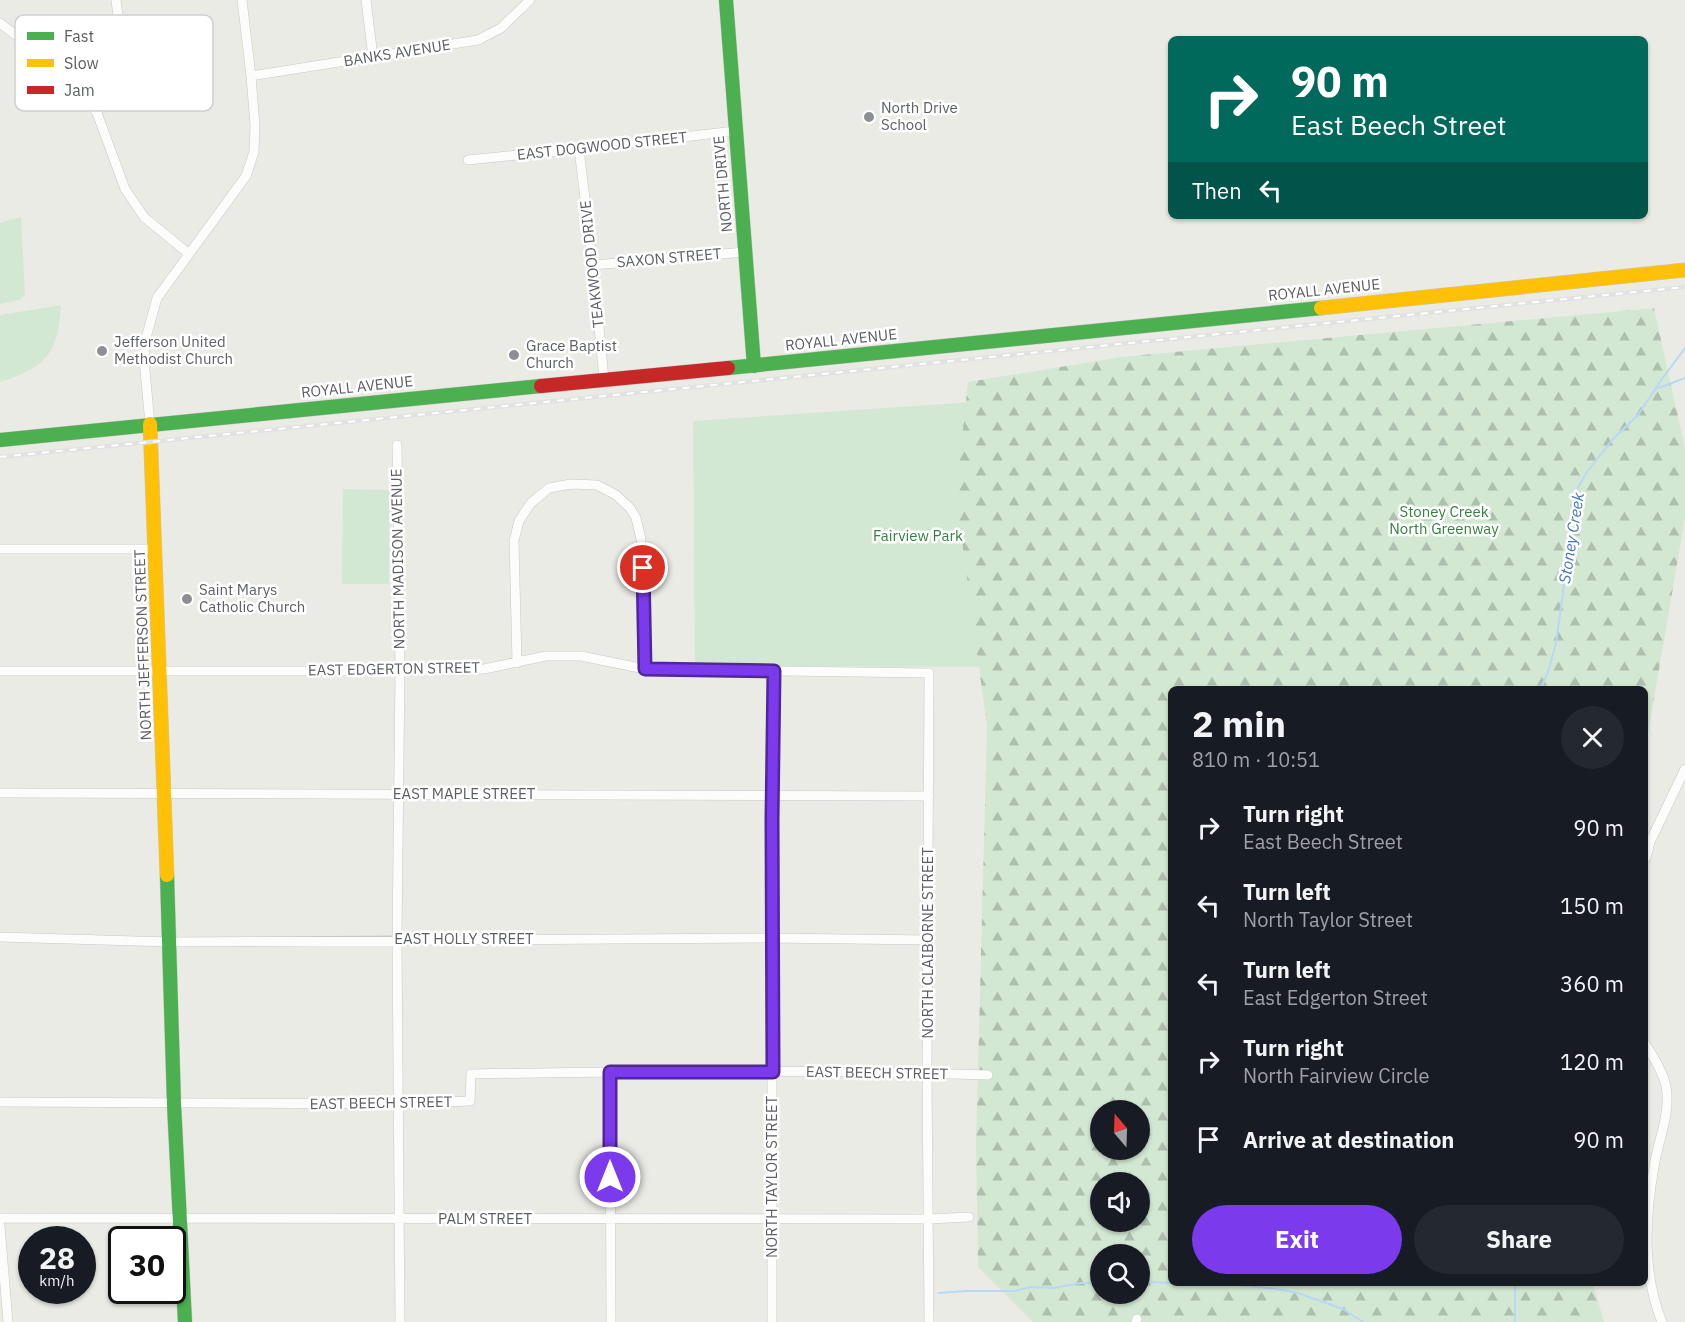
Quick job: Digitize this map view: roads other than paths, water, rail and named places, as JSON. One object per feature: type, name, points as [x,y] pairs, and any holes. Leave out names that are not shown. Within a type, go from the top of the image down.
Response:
[{"type":"street","points":[[116,0],[118,15]]},
{"type":"street","name":"NORTH JEFFERSON STREET","points":[[185,1322],[174,1104],[156,549],[150,424],[144,360],[146,338],[157,298],[246,176],[254,152],[255,125],[242,0]]},
{"type":"street","points":[[366,0],[372,57]]},
{"type":"street","name":"BANKS AVENUE","points":[[251,76],[478,40],[501,28],[530,0]]},
{"type":"street","name":"NORTH DRIVE","points":[[726,0],[754,366]]},
{"type":"street","points":[[0,23],[15,34]]},
{"type":"street","points":[[97,113],[125,189],[144,217],[189,254]]},
{"type":"street","name":"EAST DOGWOOD STREET","points":[[468,159],[579,149],[735,130]]},
{"type":"street","name":"TEAKWOOD DRIVE","points":[[579,149],[604,379]]},
{"type":"street","name":"SAXON STREET","points":[[593,265],[746,252]]},
{"type":"street","name":"ROYALL AVENUE","points":[[0,440],[754,366],[1685,270]]},
{"type":"street","name":"NORTH MADISON AVENUE","points":[[397,445],[400,671],[397,940],[400,1322]]},
{"type":"street","points":[[517,663],[514,541],[519,521],[531,503],[549,488],[571,484],[597,485],[616,495],[630,508],[636,518],[641,539],[643,568],[645,669]]},
{"type":"street","points":[[0,549],[156,549]]},
{"type":"street","name":"EAST EDGERTON STREET","points":[[0,671],[454,671],[484,669],[546,656],[581,656],[645,669],[929,673]]},
{"type":"street","name":"NORTH TAYLOR STREET","points":[[772,1322],[771,938],[774,671]]},
{"type":"street","name":"NORTH CLAIBORNE STREET","points":[[929,673],[927,939],[929,1322]]},
{"type":"street","points":[[1648,850],[1685,769]]},
{"type":"street","name":"EAST MAPLE STREET","points":[[0,793],[929,796]]},
{"type":"street","name":"EAST HOLLY STREET","points":[[0,937],[170,942],[927,939]]},
{"type":"street","points":[[1648,1048],[1659,1066],[1666,1085],[1667,1104],[1648,1210]]},
{"type":"street","points":[[610,1072],[611,1322]]},
{"type":"street","name":"EAST BEECH STREET","points":[[0,1102],[399,1104],[470,1101],[471,1074],[773,1072],[988,1075]]},
{"type":"street","name":"PALM STREET","points":[[0,1218],[928,1219],[969,1217]]},
{"type":"street","points":[[0,1226],[8,1322]]},
{"type":"street","points":[[1648,1261],[1654,1303],[1662,1322]]},
{"type":"waterway","name":"Stoney Creek","points":[[1542,686],[1556,643],[1567,564],[1568,536],[1578,487],[1612,440],[1638,415],[1685,348]]},
{"type":"waterway","points":[[1656,389],[1685,378]]},
{"type":"waterway","points":[[1150,1282],[1168,1283]]},
{"type":"waterway","points":[[939,1293],[1015,1291],[1031,1287],[1054,1288],[1090,1283]]},
{"type":"waterway","points":[[1249,1286],[1298,1293],[1343,1309],[1363,1322]]},
{"type":"waterway","name":"Stoney Creek","points":[[1515,1286],[1515,1322]]},
{"type":"railway","points":[[0,457],[1685,287]]},
{"type":"place","name":"North Drive School","points":[[869,117]]},
{"type":"place","name":"Jefferson United Methodist Church","points":[[102,351]]},
{"type":"place","name":"Grace Baptist Church","points":[[514,355]]},
{"type":"place","name":"Saint Marys Catholic Church","points":[[187,599]]},
{"type":"park label","name":"Stoney Creek North Greenway","points":[[1444,520]]},
{"type":"park label","name":"Fairview Park","points":[[918,536]]}]
